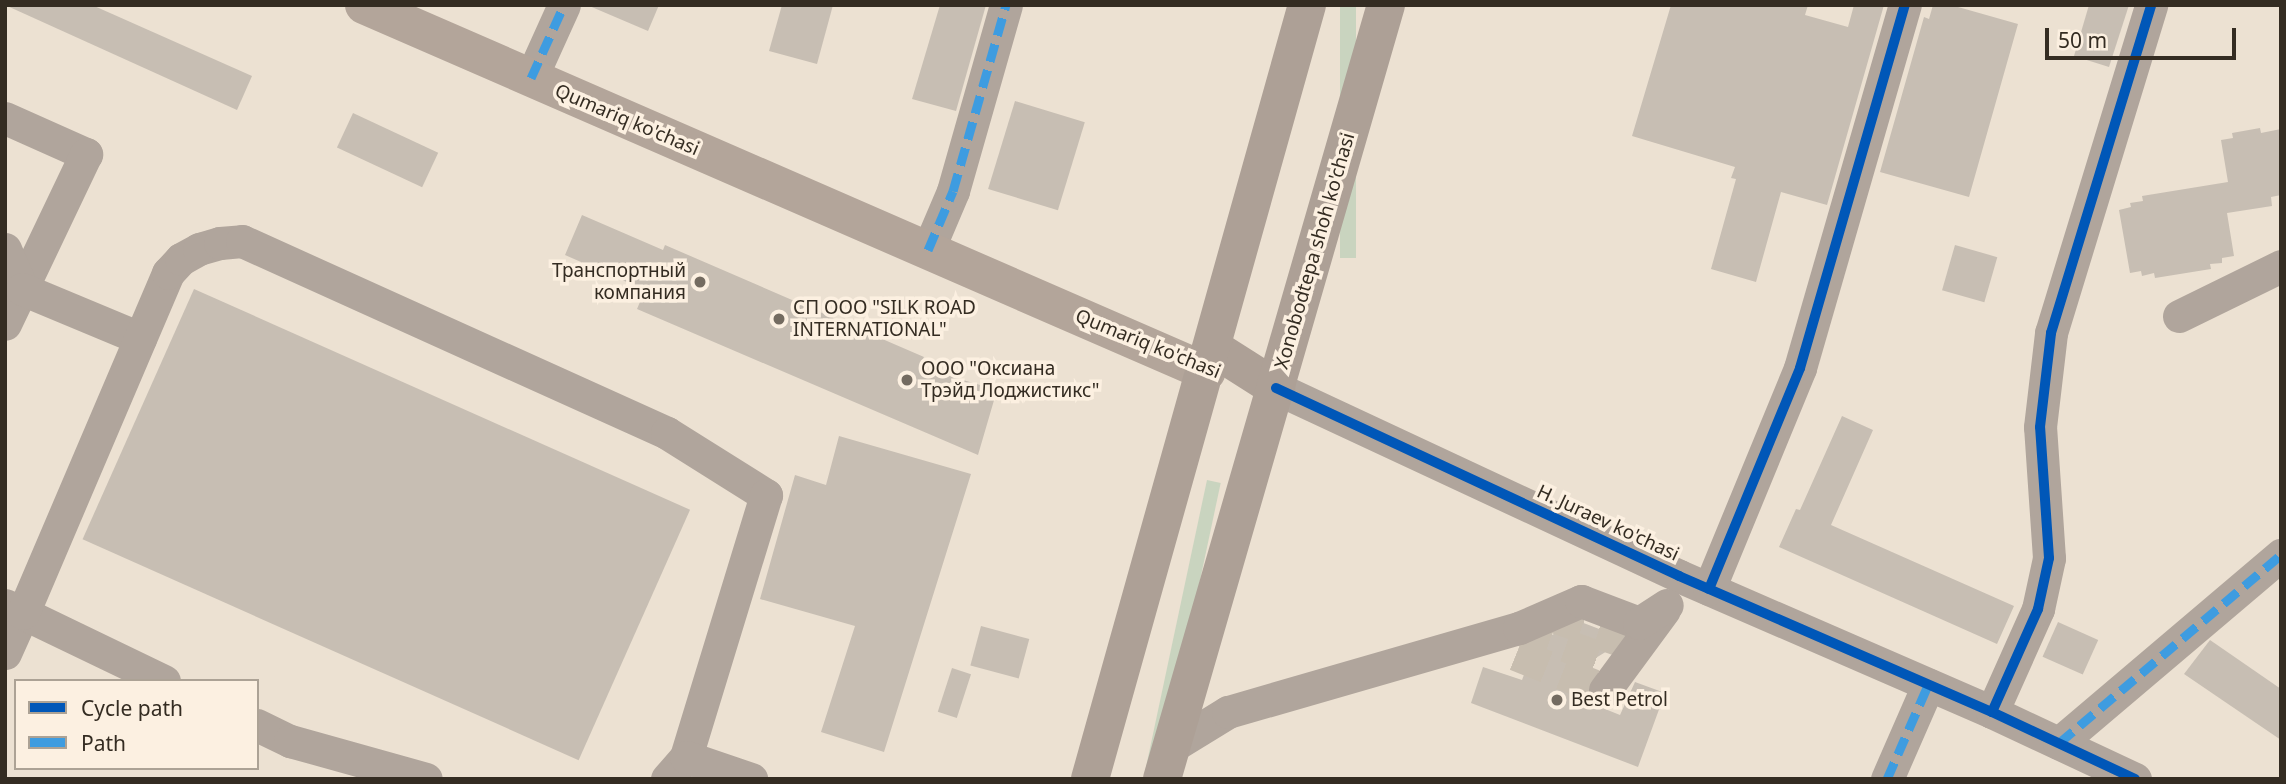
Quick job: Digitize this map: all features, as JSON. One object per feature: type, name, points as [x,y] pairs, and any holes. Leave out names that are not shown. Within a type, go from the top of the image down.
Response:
[{"type":"highway","points":[[1090,779],[1210,360],[1307,5]]},
{"type":"highway","name":"Xonobodtepa shoh ko'chasi","points":[[1167,763],[1386,5]]},
{"type":"highway","name":"Qumariq ko'chasi","points":[[1210,360],[1276,388]]},
{"type":"main road","name":"Qumariq ko'chasi","points":[[364,5],[537,66],[1210,360]]},
{"type":"main road","name":"Qumariq ko'chasi","points":[[431,5],[537,66]]},
{"type":"street","points":[[537,66],[564,5]]},
{"type":"street","points":[[932,239],[953,191],[1006,5]]},
{"type":"street","points":[[1709,589],[1800,368],[1905,5]]},
{"type":"street","points":[[1992,712],[2038,609],[2049,558],[2040,427],[2051,332],[2151,5]]},
{"type":"street","points":[[5,118],[86,154],[5,324]]},
{"type":"street","points":[[5,653],[14,609],[168,273],[181,259],[220,243],[243,241],[667,433],[766,495],[676,768],[751,779]]},
{"type":"street","points":[[5,249],[22,289],[140,338]]},
{"type":"street","points":[[2179,316],[2281,266]]},
{"type":"street","name":"H. Juraev ko'chasi","points":[[1276,388],[1673,591],[1709,589],[1992,712],[2135,779]]},
{"type":"street","points":[[2059,743],[2281,555]]},
{"type":"street","points":[[1167,763],[1228,712],[1519,628],[1581,601],[1639,623],[1673,591]]},
{"type":"street","points":[[1605,690],[1673,591]]},
{"type":"street","points":[[14,609],[160,679]]},
{"type":"street","points":[[1479,639],[1516,654]]},
{"type":"street","points":[[1887,779],[1928,685]]},
{"type":"street","points":[[259,726],[290,741],[426,779]]},
{"type":"green space","points":[[1340,5],[1356,5],[1356,258],[1340,258]]},
{"type":"green space","points":[[1207,480],[1221,483],[1158,779],[1143,779]]},
{"type":"building","points":[[5,5],[92,5],[252,76],[237,110]]},
{"type":"building","points":[[587,5],[659,5],[648,31]]},
{"type":"building","points":[[782,5],[833,5],[817,64],[769,51]]},
{"type":"building","points":[[940,5],[986,5],[956,111],[912,99]]},
{"type":"building","points":[[1671,5],[1808,5],[1805,15],[1848,27],[1854,5],[1884,5],[1827,205],[1781,192],[1756,282],[1711,269],[1736,179],[1731,178],[1735,167],[1632,136]]},
{"type":"building","points":[[1933,5],[1951,5],[2018,24],[1969,197],[1880,172],[1924,17],[1929,19]]},
{"type":"building","points":[[2089,5],[2129,5],[2109,67],[2074,56]]},
{"type":"building","points":[[1015,101],[1085,122],[1058,210],[988,189]]},
{"type":"building","points":[[353,113],[438,153],[422,187],[337,147]]},
{"type":"building","points":[[2260,128],[2261,133],[2281,129],[2281,195],[2271,197],[2272,206],[2227,213],[2234,256],[2222,258],[2222,263],[2210,264],[2211,269],[2155,278],[2154,273],[2142,276],[2141,271],[2130,273],[2119,210],[2131,207],[2130,203],[2143,201],[2142,196],[2228,182],[2221,140],[2233,138],[2232,133]]},
{"type":"building","points":[[582,215],[663,250],[665,245],[924,357],[919,367],[997,390],[978,455],[637,309],[645,290],[565,255]]},
{"type":"building","points":[[1955,245],[1997,257],[1984,302],[1942,290]]},
{"type":"building","points":[[194,289],[690,510],[579,760],[83,539]]},
{"type":"building","points":[[1842,416],[1873,430],[1831,525],[2014,606],[1997,644],[1779,547],[1796,509],[1800,510]]},
{"type":"building","points":[[839,436],[971,474],[884,752],[821,732],[855,626],[760,599],[795,475],[826,485]]},
{"type":"building","points":[[1581,622],[1620,637],[1612,648],[1586,664],[1592,666],[1580,699],[1620,715],[1635,682],[1665,693],[1638,767],[1471,703],[1483,667],[1522,680],[1536,642]]},
{"type":"building","points":[[2058,622],[2098,640],[2083,675],[2043,657]]},
{"type":"building","points":[[981,626],[1029,639],[1019,679],[970,666]]},
{"type":"building","points":[[2210,640],[2281,689],[2281,740],[2184,674]]},
{"type":"building","points":[[952,668],[971,674],[957,718],[938,712]]},
{"type":"tunnel","points":[[1551,615],[1638,646]]},
{"type":"tunnel","points":[[1519,628],[1623,666]]},
{"type":"tunnel","points":[[1516,654],[1605,690]]},
{"type":"marked path","points":[[531,78],[564,5]]},
{"type":"marked path","points":[[928,250],[953,191],[1006,5]]},
{"type":"marked path","points":[[2059,743],[2281,555]]},
{"type":"marked path","points":[[1887,779],[1928,685]]},
{"type":"cycle path","points":[[1709,589],[1800,368],[1905,5]]},
{"type":"cycle path","points":[[1992,712],[2038,609],[2049,558],[2040,427],[2051,333],[2151,5]]},
{"type":"cycle path","points":[[1276,388],[1679,576],[1992,712],[2135,779]]},
{"type":"place","name":"Транспортный компания","points":[[700,282]]},
{"type":"place","name":"СП ООО \"SILK ROAD INTERNATIONAL\"","points":[[779,319]]},
{"type":"place","name":"ООО \"Оксиана Трэйд Лоджистикс\"","points":[[907,380]]},
{"type":"place","name":"Best Petrol","points":[[1557,700]]}]
